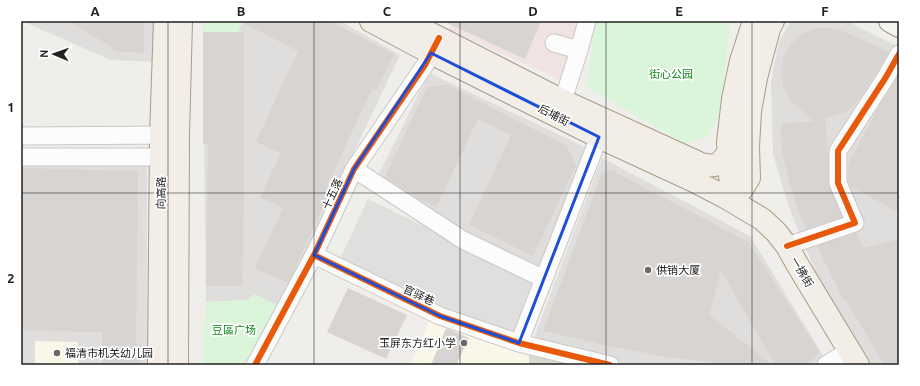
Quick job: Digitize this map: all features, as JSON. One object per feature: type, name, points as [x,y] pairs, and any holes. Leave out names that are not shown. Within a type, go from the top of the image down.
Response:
[{"type":"main road","name":"向高路","points":[[165,21],[177,365]]},
{"type":"main road","name":"后埔街","points":[[371,21],[435,45],[561,100],[701,164],[713,166],[721,162],[728,154]]},
{"type":"main road","name":"后埔街","points":[[406,21],[435,45],[599,137],[730,196]]},
{"type":"main road","points":[[730,196],[732,187],[728,142],[733,99],[741,61],[754,21]]},
{"type":"main road","points":[[730,196],[742,189],[749,178],[748,147],[750,111],[756,78],[772,21]]},
{"type":"main road","name":"向高路","points":[[170,135],[182,26]]},
{"type":"main road","name":"向高路","points":[[159,365],[170,157]]},
{"type":"main road","name":"一拂街","points":[[730,196],[762,219],[776,232],[787,246],[854,357]]},
{"type":"street","points":[[561,100],[566,91],[580,50],[587,21]]},
{"type":"street","points":[[890,21],[899,26]]},
{"type":"street","points":[[554,42],[580,50]]},
{"type":"street","name":"十五落","points":[[255,365],[314,256],[354,169],[425,65],[435,45]]},
{"type":"street","points":[[787,246],[855,223],[838,183],[838,151],[886,77],[899,54]]},
{"type":"street","points":[[21,136],[170,135]]},
{"type":"street","points":[[519,343],[599,137]]},
{"type":"street","points":[[21,157],[170,157]]},
{"type":"street","points":[[354,169],[463,240],[544,279]]},
{"type":"street","name":"官驿巷","points":[[314,256],[440,316],[519,343],[610,365]]},
{"type":"street","points":[[826,365],[854,357]]},
{"type":"highlighted area","points":[[431,53],[599,137],[519,343],[440,316],[314,255],[354,169]]},
{"type":"shaded area","points":[[22,21],[154,21],[155,62],[111,60]]},
{"type":"shaded area","points":[[244,21],[340,21],[400,55],[280,307],[248,300],[206,302],[203,32],[238,32]]},
{"type":"shaded area","points":[[453,21],[593,21],[576,87],[449,30]]},
{"type":"shaded area","points":[[791,21],[847,21],[899,47],[899,365],[871,365],[818,278],[789,208],[773,154],[771,82],[779,41]]},
{"type":"shaded area","points":[[429,73],[589,149],[540,271],[372,188]]},
{"type":"shaded area","points":[[602,158],[750,236],[829,365],[586,365],[529,351]]},
{"type":"shaded area","points":[[147,164],[147,365],[21,365],[21,166]]},
{"type":"shaded area","points":[[368,199],[537,281],[515,337],[432,306],[337,265]]},
{"type":"shaded area","name":"玉屏东方红小学","points":[[431,318],[529,351],[529,365],[410,365]]},
{"type":"shaded area","name":"福清市机关幼儿园","points":[[35,341],[78,342],[78,365],[35,365]]},
{"type":"shaded area","points":[[529,351],[586,365],[529,365]]},
{"type":"green space","points":[[202,21],[244,21],[238,32],[203,32]]},
{"type":"green space","name":"街心公园","points":[[595,21],[730,21],[722,101],[717,118],[708,136],[685,144],[587,87]]},
{"type":"green space","name":"豆區广场","points":[[255,294],[280,307],[248,365],[203,365],[206,302],[248,300]]},
{"type":"building","points":[[69,21],[144,21],[144,53],[113,51],[113,48]]},
{"type":"building","points":[[239,21],[329,21],[394,54],[376,90],[372,88],[325,191],[329,194],[288,283],[255,268],[283,208],[260,197],[281,153],[256,142],[298,51]]},
{"type":"building","points":[[443,21],[541,21],[525,59]]},
{"type":"building","points":[[828,28],[843,31],[889,52],[856,104],[844,113],[825,118],[828,154],[828,183],[842,217],[806,229],[797,207],[782,152],[781,124],[814,121],[790,100],[783,86],[781,72],[783,58],[790,45],[801,35],[814,29]]},
{"type":"building","points":[[203,32],[244,32],[244,192],[242,286],[206,286],[208,144],[203,144]]},
{"type":"building","points":[[899,74],[899,213],[850,186],[848,181],[848,164],[881,103]]},
{"type":"building","points":[[447,85],[567,146],[576,166],[533,256],[469,225],[511,135],[478,119],[436,207],[416,197],[385,177],[427,87]]},
{"type":"building","points":[[21,168],[138,171],[136,344],[141,344],[141,365],[102,365],[102,332],[21,330]]},
{"type":"building","name":"供销大厦","points":[[611,170],[750,243],[819,351],[816,357],[804,365],[775,365],[721,271],[709,315],[772,365],[710,365],[711,362],[657,356],[543,331],[602,173]]},
{"type":"building","points":[[857,233],[864,248],[899,239],[899,365],[884,365],[846,300],[844,301],[817,246]]},
{"type":"building","points":[[348,288],[407,315],[386,359],[327,332]]},
{"type":"building","points":[[446,328],[469,338],[456,365],[431,365]]},
{"type":"cycle path","points":[[255,365],[314,255],[354,169],[425,65],[439,38]]},
{"type":"cycle path","points":[[787,246],[855,223],[838,183],[838,151],[886,77],[899,54]]},
{"type":"cycle path","points":[[314,255],[440,316],[519,343],[610,365]]},
{"type":"place","name":"供销大厦","points":[[648,270]]},
{"type":"place","name":"玉屏东方红小学","points":[[464,343]]},
{"type":"place","name":"福清市机关幼儿园","points":[[57,353]]}]
